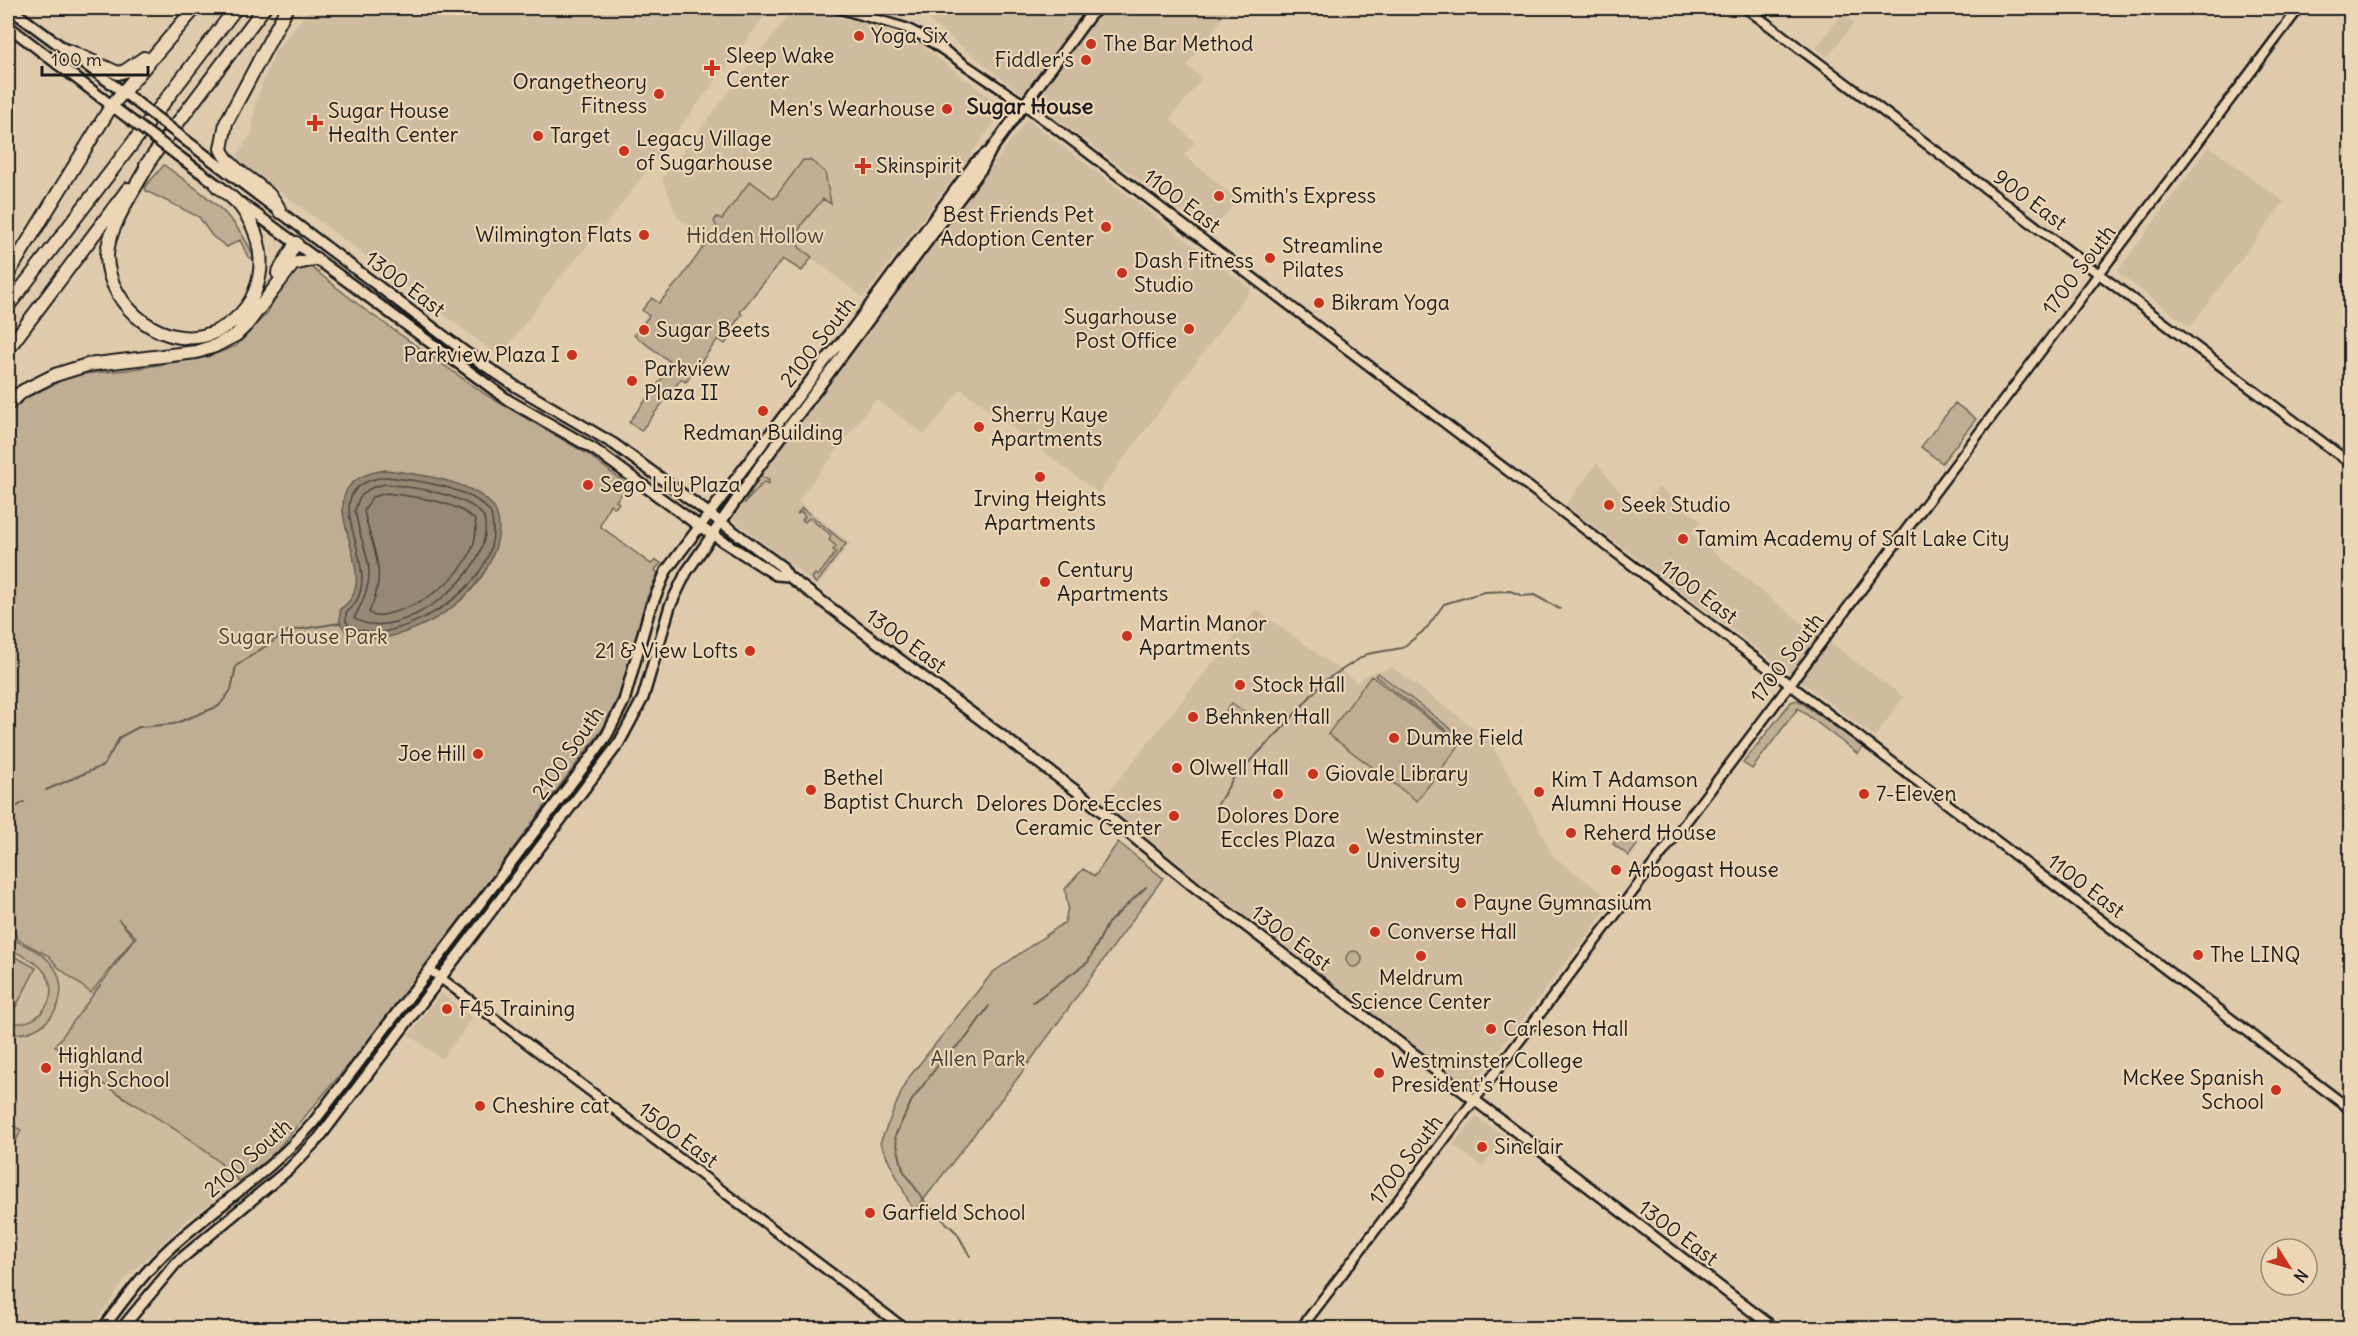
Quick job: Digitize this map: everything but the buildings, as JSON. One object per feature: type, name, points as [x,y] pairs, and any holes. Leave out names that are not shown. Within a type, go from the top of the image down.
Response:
[{"type":"highway","points":[[8,274],[112,105],[153,53],[195,8]]},
{"type":"highway","points":[[8,306],[236,8]]},
{"type":"highway","points":[[8,349],[264,8]]},
{"type":"highway","points":[[280,212],[276,200],[233,166],[221,149],[226,123],[286,8]]},
{"type":"highway","points":[[69,51],[118,73],[153,53]]},
{"type":"highway","points":[[150,161],[112,232],[107,255],[111,278],[130,313],[149,326],[171,335],[197,336],[217,331],[244,311],[258,290],[262,265],[260,244],[241,206],[217,186]]},
{"type":"highway","points":[[257,311],[296,243]]},
{"type":"highway","points":[[8,404],[23,391],[55,375],[87,365],[196,352],[215,346],[236,335],[293,264],[316,258]]},
{"type":"main road","name":"1300 East","points":[[9,8],[123,91],[482,364],[614,444],[782,567],[788,576],[1083,796],[1196,888],[1774,1329]]},
{"type":"main road","name":"2100 South","points":[[122,1329],[176,1263],[278,1178],[309,1149],[627,733],[645,692],[672,600],[686,573],[794,419],[982,168],[991,150],[1090,11],[1099,8]]},
{"type":"main road","name":"1300 East","points":[[8,26],[217,186],[479,380],[508,400],[595,450],[699,526],[776,575],[788,576]]},
{"type":"main road","name":"2100 South","points":[[104,1329],[141,1279],[169,1249],[296,1142],[430,970],[607,735],[627,695],[658,589],[670,565],[859,320],[975,163],[991,150]]},
{"type":"main road","points":[[898,279],[898,272],[913,253],[911,248]]},
{"type":"main road","points":[[794,419],[794,411],[826,369],[829,356]]},
{"type":"street","name":"1100 East","points":[[837,8],[906,28],[924,37],[1025,105],[2350,1108]]},
{"type":"street","name":"900 East","points":[[1746,8],[2350,463]]},
{"type":"street","name":"1700 South","points":[[1301,1329],[2299,8]]},
{"type":"street","name":"1500 East","points":[[430,970],[904,1329]]},
{"type":"shaded area","points":[[310,8],[771,8],[611,218],[549,291],[500,357],[235,158],[252,133],[255,104],[274,53]]},
{"type":"shaded area","points":[[794,8],[855,21],[917,42],[1005,109],[863,298],[800,248],[795,239],[802,224],[823,199],[830,203],[825,172],[810,160],[802,160],[774,199],[750,182],[707,238],[677,217],[662,178]]},
{"type":"shaded area","points":[[894,8],[1230,8],[1187,65],[1202,79],[1170,119],[1195,142],[1184,155],[1238,200],[1210,232],[997,75],[922,15]]},
{"type":"shaded area","points":[[1842,13],[1854,23],[1828,57],[1816,48]]},
{"type":"shaded area","points":[[1027,119],[1251,289],[1098,493],[961,389],[925,435],[876,399],[798,501],[850,543],[818,586],[731,518],[750,488]]},
{"type":"shaded area","points":[[2209,146],[2284,202],[2190,327],[2117,272]]},
{"type":"shaded area","points":[[1597,463],[1637,514],[1658,487],[1701,521],[1691,534],[1792,615],[1904,697],[1875,737],[1566,505]]},
{"type":"shaded area","name":"Westminster University","points":[[1256,609],[1358,683],[1363,676],[1392,667],[1489,739],[1536,821],[1553,856],[1613,901],[1472,1086],[1464,1084],[1198,880],[1101,801]]},
{"type":"shaded area","name":"Highland High School","points":[[20,816],[136,938],[55,1046],[113,1090],[159,1117],[224,1165],[239,1181],[185,1222],[127,1277],[92,1328],[26,1328],[8,1314],[8,823]]},
{"type":"shaded area","points":[[441,993],[473,1018],[442,1059],[409,1035]]},
{"type":"shaded area","points":[[1476,1116],[1505,1137],[1482,1167],[1453,1145]]},
{"type":"green space","name":"Hidden Hollow","points":[[803,160],[810,160],[825,172],[831,204],[823,199],[802,224],[795,239],[800,248],[812,257],[802,271],[783,259],[740,312],[742,314],[728,333],[731,336],[725,344],[718,339],[686,382],[681,379],[641,431],[629,422],[673,364],[634,335],[649,316],[642,310],[652,298],[659,303],[682,277],[717,228],[714,221],[717,217],[722,219],[750,181],[774,199]]},
{"type":"green space","points":[[164,165],[205,195],[229,217],[239,229],[255,260],[248,257],[240,240],[227,247],[212,236],[199,217],[146,191],[145,187]]},
{"type":"green space","name":"Sugar House Park","points":[[311,267],[364,309],[488,396],[589,455],[631,488],[628,492],[624,490],[616,501],[619,503],[615,508],[610,504],[600,526],[651,564],[656,560],[661,563],[655,570],[658,573],[645,602],[632,660],[604,727],[376,1032],[271,1157],[239,1181],[195,1143],[106,1086],[55,1046],[136,937],[118,919],[134,938],[91,993],[58,967],[49,956],[17,939],[14,929],[8,926],[8,407],[72,375],[127,370],[207,357],[236,346],[268,312],[285,278],[298,268]]},
{"type":"green space","points":[[1955,403],[1976,419],[1942,463],[1921,447]]},
{"type":"green space","points":[[760,476],[769,480],[769,485],[764,482],[744,504]]},
{"type":"green space","points":[[802,508],[846,544],[816,584],[812,578],[815,574],[818,576],[836,552],[833,550],[836,546],[829,540],[831,535],[809,518],[805,522],[802,520],[805,517],[802,512],[797,514]]},
{"type":"green space","points":[[1378,673],[1464,739],[1462,742],[1375,676]]},
{"type":"green space","name":"Dumke Field","points":[[1371,676],[1461,743],[1417,801],[1328,734]]},
{"type":"green space","points":[[1798,700],[1863,747],[1858,754],[1798,708],[1752,769],[1743,763],[1791,702]]},
{"type":"green space","points":[[1232,703],[1249,715],[1241,725],[1225,712]]},
{"type":"green space","points":[[1621,833],[1637,845],[1629,856],[1613,844]]},
{"type":"green space","name":"Allen Park","points":[[1118,842],[1163,878],[1020,1075],[914,1212],[880,1143],[906,1081],[992,973],[1065,922],[1068,907],[1065,889],[1083,869],[1095,876]]},
{"type":"green space","points":[[8,937],[45,957],[54,967],[60,980],[61,992],[52,1015],[44,1024],[21,1034],[8,1033],[8,1022],[29,1021],[38,1016],[45,1009],[51,990],[49,980],[40,966],[8,948]]},
{"type":"green space","points":[[1354,951],[1360,953],[1362,959],[1360,965],[1354,967],[1348,965],[1346,959],[1348,953]]},
{"type":"green space","points":[[8,953],[36,968],[9,1020],[8,1019]]},
{"type":"green space","points":[[8,1123],[21,1130],[8,1158],[8,1145],[13,1142],[15,1136],[8,1128]]},
{"type":"water","points":[[386,470],[441,479],[469,489],[490,503],[496,511],[499,527],[491,561],[469,592],[455,605],[439,617],[421,626],[403,633],[375,639],[349,635],[340,623],[340,609],[354,594],[356,575],[343,511],[345,492],[358,478]]},
{"type":"waterway","points":[[1218,804],[1234,777],[1280,731],[1324,681],[1367,654],[1402,648],[1426,629],[1444,604],[1484,592],[1510,591],[1523,596],[1534,595],[1560,609]]},
{"type":"waterway","points":[[46,790],[104,765],[120,737],[139,727],[174,724],[219,706],[231,690],[236,666],[288,631],[340,623]]},
{"type":"waterway","points":[[8,812],[24,802]]},
{"type":"waterway","points":[[1033,1002],[1088,962],[1108,923],[1146,887]]},
{"type":"waterway","points":[[970,1256],[957,1233],[927,1205],[903,1170],[895,1136],[912,1100],[942,1060],[966,1038],[989,1006]]},
{"type":"place","name":"Yoga Six","points":[[859,36]]},
{"type":"place","name":"The Bar Method","points":[[1091,44]]},
{"type":"place","name":"Fiddler's","points":[[1086,60]]},
{"type":"place","name":"Sleep Wake Center","points":[[712,68]]},
{"type":"place","name":"Orangetheory Fitness","points":[[659,94]]},
{"type":"place","name":"Men's Wearhouse","points":[[947,109]]},
{"type":"place","name":"Sugar House Health Center","points":[[315,123]]},
{"type":"place","name":"Target","points":[[538,136]]},
{"type":"place","name":"Legacy Village of Sugarhouse","points":[[624,151]]},
{"type":"place","name":"Skinspirit","points":[[863,166]]},
{"type":"place","name":"Smith's Express","points":[[1219,196]]},
{"type":"place","name":"Best Friends Pet Adoption Center","points":[[1106,227]]},
{"type":"place","name":"Wilmington Flats","points":[[644,235]]},
{"type":"place","name":"Streamline Pilates","points":[[1270,258]]},
{"type":"place","name":"Dash Fitness Studio","points":[[1122,273]]},
{"type":"place","name":"Bikram Yoga","points":[[1319,303]]},
{"type":"place","name":"Sugarhouse Post Office","points":[[1189,329]]},
{"type":"place","name":"Sugar Beets","points":[[644,330]]},
{"type":"place","name":"Parkview Plaza I","points":[[572,355]]},
{"type":"place","name":"Parkview Plaza II","points":[[632,381]]},
{"type":"place","name":"Redman Building","points":[[763,411]]},
{"type":"place","name":"Sherry Kaye Apartments","points":[[979,427]]},
{"type":"place","name":"Irving Heights Apartments","points":[[1040,477]]},
{"type":"place","name":"Sego Lily Plaza","points":[[588,485]]},
{"type":"place","name":"Seek Studio","points":[[1609,505]]},
{"type":"place","name":"Tamim Academy of Salt Lake City","points":[[1683,539]]},
{"type":"place","name":"Century Apartments","points":[[1045,582]]},
{"type":"place","name":"Martin Manor Apartments","points":[[1127,636]]},
{"type":"place","name":"21 & View Lofts","points":[[750,651]]},
{"type":"place","name":"Stock Hall","points":[[1240,685]]},
{"type":"place","name":"Behnken Hall","points":[[1193,717]]},
{"type":"place","name":"Dumke Field","points":[[1394,738]]},
{"type":"place","name":"Joe Hill","points":[[478,754]]},
{"type":"place","name":"Olwell Hall","points":[[1177,768]]},
{"type":"place","name":"Giovale Library","points":[[1313,774]]},
{"type":"place","name":"Bethel Baptist Church","points":[[811,790]]},
{"type":"place","name":"Kim T Adamson Alumni House","points":[[1539,792]]},
{"type":"place","name":"Dolores Dore Eccles Plaza","points":[[1278,794]]},
{"type":"place","name":"7-Eleven","points":[[1864,794]]},
{"type":"place","name":"Delores Dore Eccles Ceramic Center","points":[[1174,816]]},
{"type":"place","name":"Reherd House","points":[[1571,833]]},
{"type":"place","name":"Westminster University","points":[[1354,849]]},
{"type":"place","name":"Arbogast House","points":[[1616,870]]},
{"type":"place","name":"Payne Gymnasium","points":[[1461,903]]},
{"type":"place","name":"Converse Hall","points":[[1375,932]]},
{"type":"place","name":"The LINQ","points":[[2198,955]]},
{"type":"place","name":"Meldrum Science Center","points":[[1421,956]]},
{"type":"place","name":"F45 Training","points":[[447,1009]]},
{"type":"place","name":"Carleson Hall","points":[[1491,1029]]},
{"type":"place","name":"Highland High School","points":[[46,1068]]},
{"type":"place","name":"Westminster College President's House","points":[[1379,1073]]},
{"type":"place","name":"McKee Spanish School","points":[[2276,1090]]},
{"type":"place","name":"Cheshire cat","points":[[480,1106]]},
{"type":"place","name":"Sinclair","points":[[1482,1147]]},
{"type":"place","name":"Garfield School","points":[[870,1213]]},
{"type":"district","name":"Sugar House","points":[[1030,106]]}]
